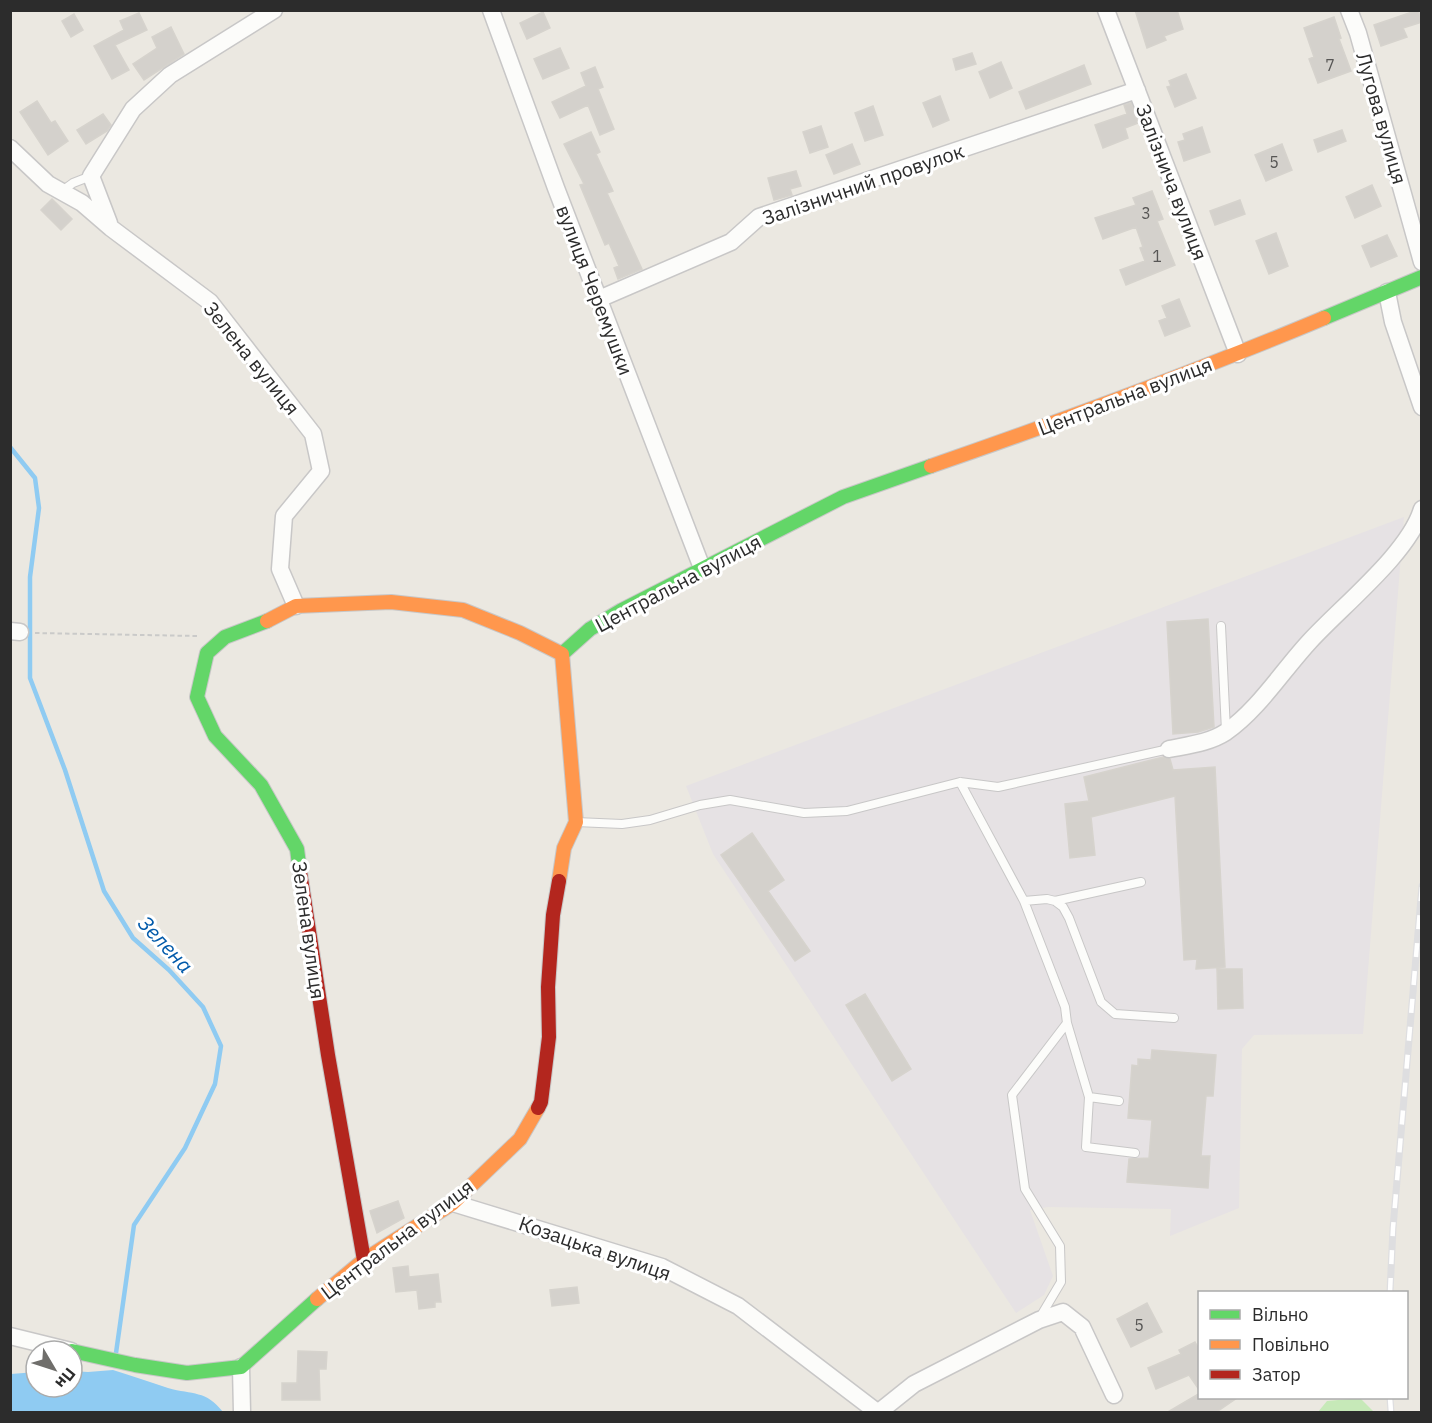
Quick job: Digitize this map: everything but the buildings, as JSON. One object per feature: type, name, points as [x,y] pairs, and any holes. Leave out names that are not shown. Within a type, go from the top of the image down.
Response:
[{"type":"street","points":[[111,228],[91,176],[133,109],[171,75],[274,10]]},
{"type":"street","name":"вулиця Черемушки","points":[[491,10],[702,568]]},
{"type":"street","name":"Залізнича вулиця","points":[[1106,10],[1238,354]]},
{"type":"street","name":"Лугова вулиця","points":[[1349,10],[1358,33],[1422,262]]},
{"type":"street","name":"Залізничний провулок","points":[[599,299],[731,242],[759,217],[1137,90]]},
{"type":"street","name":"Зелена вулиця","points":[[10,148],[48,184],[82,203],[111,228],[210,302],[313,434],[321,471],[284,516],[280,568],[296,606]]},
{"type":"street","name":"Центральна вулиця","points":[[241,1367],[309,1305],[364,1260],[453,1203],[520,1139],[541,1102],[549,1037],[548,987],[553,915],[564,848],[576,822],[562,654],[590,629],[702,568],[843,496],[1081,414],[1238,354],[1422,277]]},
{"type":"street","points":[[1387,292],[1393,322],[1422,407]]},
{"type":"street","points":[[1169,749],[1208,741],[1226,732],[1246,715],[1310,641],[1394,556],[1409,536],[1422,509]]},
{"type":"street","points":[[225,637],[262,623],[296,606],[391,602],[463,610],[520,633],[562,654]]},
{"type":"street","name":"Зелена вулиця","points":[[225,637],[207,653],[198,697],[215,736],[261,785],[297,849],[328,1055],[364,1260]]},
{"type":"street","name":"Козацька вулиця","points":[[453,1203],[662,1267],[738,1306],[878,1413]]},
{"type":"street","points":[[878,1413],[914,1384],[1039,1320],[1063,1312],[1082,1327],[1114,1395]]},
{"type":"street","points":[[84,1354],[187,1373],[241,1367],[242,1413]]},
{"type":"lane","points":[[62,190],[91,176]]},
{"type":"lane","points":[[1221,626],[1226,732]]},
{"type":"lane","points":[[576,822],[622,824],[650,820],[700,805],[730,800],[804,813],[847,812],[960,782],[998,787],[1169,749]]},
{"type":"lane","points":[[960,782],[1024,901],[1065,1007],[1067,1023],[1089,1097],[1086,1147],[1135,1153]]},
{"type":"lane","points":[[1055,901],[1141,882]]},
{"type":"lane","points":[[1024,901],[1047,899],[1063,907],[1101,1002],[1115,1014],[1174,1018]]},
{"type":"lane","points":[[1039,1320],[1061,1282],[1060,1246],[1025,1189],[1012,1095],[1067,1023]]},
{"type":"lane","points":[[1089,1097],[1119,1101]]},
{"type":"path","points":[[50,633],[225,637]]},
{"type":"shaded area","points":[[1404,517],[1363,1034],[1254,1035],[1242,1049],[1239,1208],[1170,1236],[1171,1209],[1048,1207],[1030,1210],[1053,1276],[1044,1295],[1016,1313],[713,854],[686,786]]},
{"type":"green space","points":[[1361,1399],[1374,1412],[1318,1412],[1327,1401]]},
{"type":"water","points":[[113,1370],[168,1388],[198,1394],[211,1400],[223,1412],[11,1412],[11,1374],[24,1373],[24,1399],[84,1399],[84,1372]]},
{"type":"waterway","name":"Зелена","points":[[10,447],[35,478],[39,508],[30,577],[30,678],[65,770],[104,891],[133,938],[169,970],[203,1007],[221,1046],[215,1084],[185,1148],[134,1225],[116,1353]]},
{"type":"railway","points":[[1390,1291],[1393,1228],[1422,886]]},
{"type":"railway","points":[[1390,1399],[1391,1412]]},
{"type":"traffic: fast","points":[[1324,318],[1422,277]]},
{"type":"traffic: fast","points":[[562,654],[590,629],[622,610],[843,497],[931,466]]},
{"type":"traffic: fast","points":[[267,621],[225,637],[207,653],[197,697],[215,736],[261,785],[297,849],[300,872]]},
{"type":"traffic: fast","points":[[84,1354],[187,1373],[241,1367],[317,1299]]},
{"type":"traffic: slow","points":[[931,466],[1129,395],[1324,318]]},
{"type":"traffic: slow","points":[[267,621],[296,606],[391,602],[463,610],[520,633],[562,654]]},
{"type":"traffic: slow","points":[[559,881],[564,848],[576,822],[562,654]]},
{"type":"traffic: slow","points":[[317,1299],[364,1260],[453,1203],[520,1139],[538,1108]]},
{"type":"traffic: jam","points":[[300,872],[328,1055],[364,1260]]},
{"type":"traffic: jam","points":[[538,1108],[541,1102],[549,1037],[548,987],[553,915],[559,881]]}]
